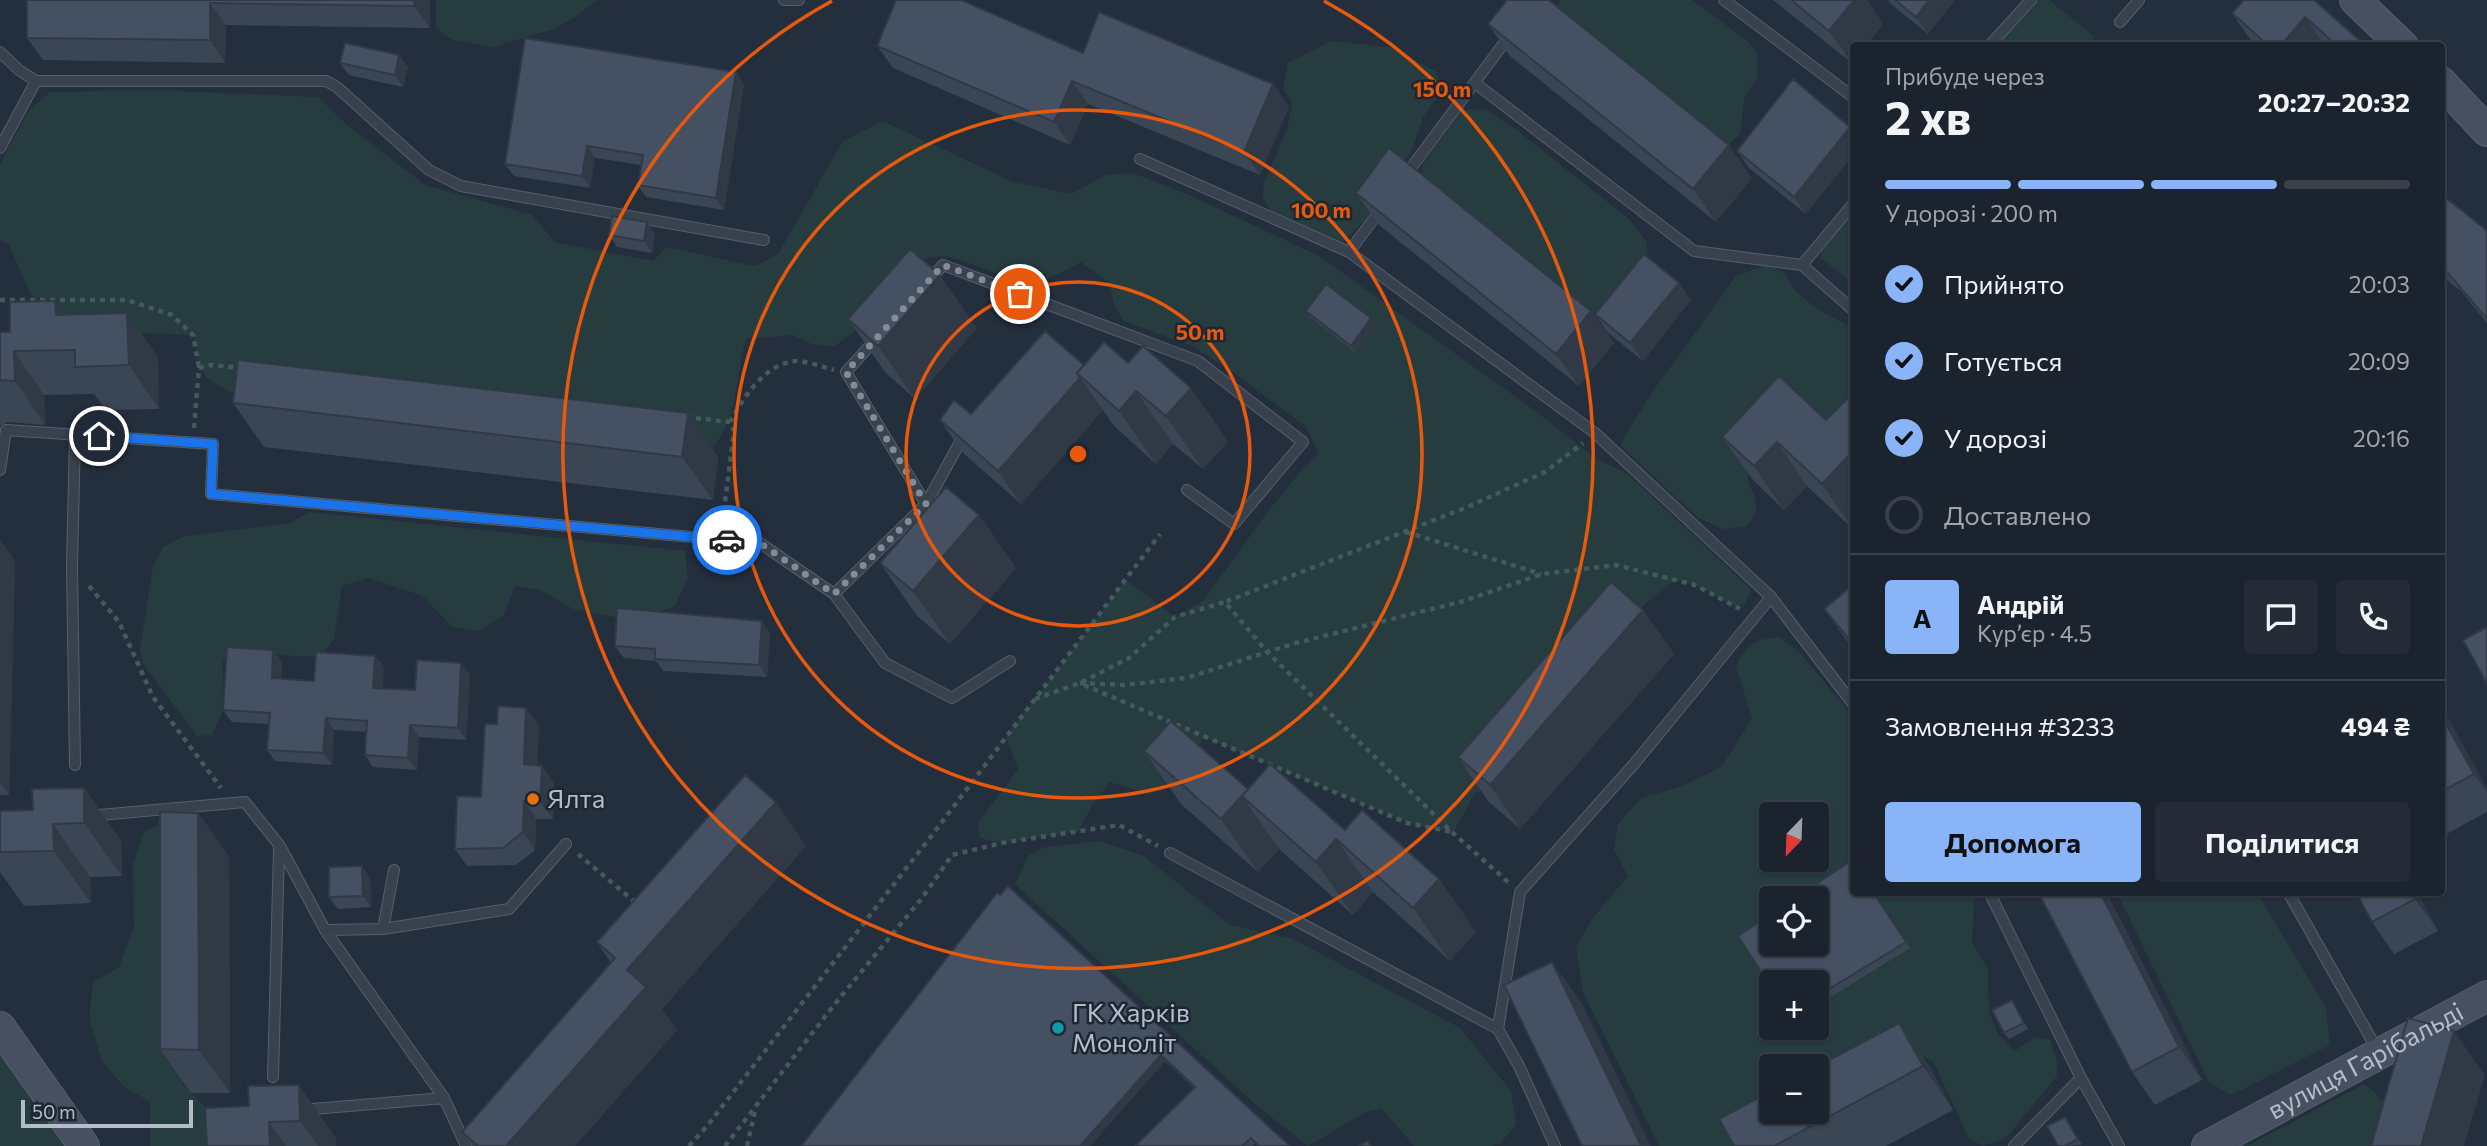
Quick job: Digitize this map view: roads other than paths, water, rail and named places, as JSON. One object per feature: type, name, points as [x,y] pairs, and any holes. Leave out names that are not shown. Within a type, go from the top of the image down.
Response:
[{"type":"street","points":[[2356,0],[2399,42]]},
{"type":"street","points":[[2445,86],[2487,131]]},
{"type":"street","name":"вулиця Гарібальді","points":[[2207,1146],[2398,1047],[2487,996]]},
{"type":"street","points":[[0,1027],[84,1146]]},
{"type":"lane","points":[[784,0],[799,0]]},
{"type":"lane","points":[[1724,0],[1850,95]]},
{"type":"lane","points":[[1993,42],[2031,0]]},
{"type":"lane","points":[[2120,22],[2139,0]]},
{"type":"lane","points":[[1396,188],[1521,21]]},
{"type":"lane","points":[[0,51],[19,70],[36,81],[326,81],[337,87],[429,170],[461,186],[764,240]]},
{"type":"lane","points":[[0,148],[36,81]]},
{"type":"lane","points":[[1475,83],[1693,251],[1802,265],[1850,307]]},
{"type":"lane","points":[[1140,159],[1349,252],[1595,433],[1771,597],[1850,700]]},
{"type":"lane","points":[[1349,252],[1388,199]]},
{"type":"lane","points":[[1802,265],[1850,208]]},
{"type":"lane","points":[[917,294],[943,265],[1185,356],[1198,361],[1303,442],[1234,524],[1187,490]]},
{"type":"lane","points":[[882,333],[846,372],[926,504]]},
{"type":"lane","points":[[834,594],[926,504],[971,421]]},
{"type":"lane","points":[[0,470],[6,430],[213,444],[211,494],[760,543],[834,594],[885,663],[952,698],[1010,661]]},
{"type":"lane","points":[[75,435],[72,566],[75,765]]},
{"type":"lane","points":[[1499,1028],[1520,892],[1634,764],[1771,597]]},
{"type":"lane","points":[[75,817],[245,802],[279,846],[325,930],[444,1098],[466,1146]]},
{"type":"lane","points":[[325,930],[383,929],[509,909],[566,844]]},
{"type":"lane","points":[[273,1077],[279,846]]},
{"type":"lane","points":[[1170,853],[1499,1028],[1555,1146]]},
{"type":"lane","points":[[383,929],[394,870]]},
{"type":"lane","points":[[1991,896],[2081,1078],[2119,1146]]},
{"type":"lane","points":[[2291,896],[2398,1047]]},
{"type":"lane","points":[[2014,1146],[2081,1078]]},
{"type":"lane","points":[[284,1111],[444,1098]]},
{"type":"place","name":"Ялта","points":[[533,799]]},
{"type":"place","name":"ГК Харків Моноліт","points":[[1058,1028]]}]
